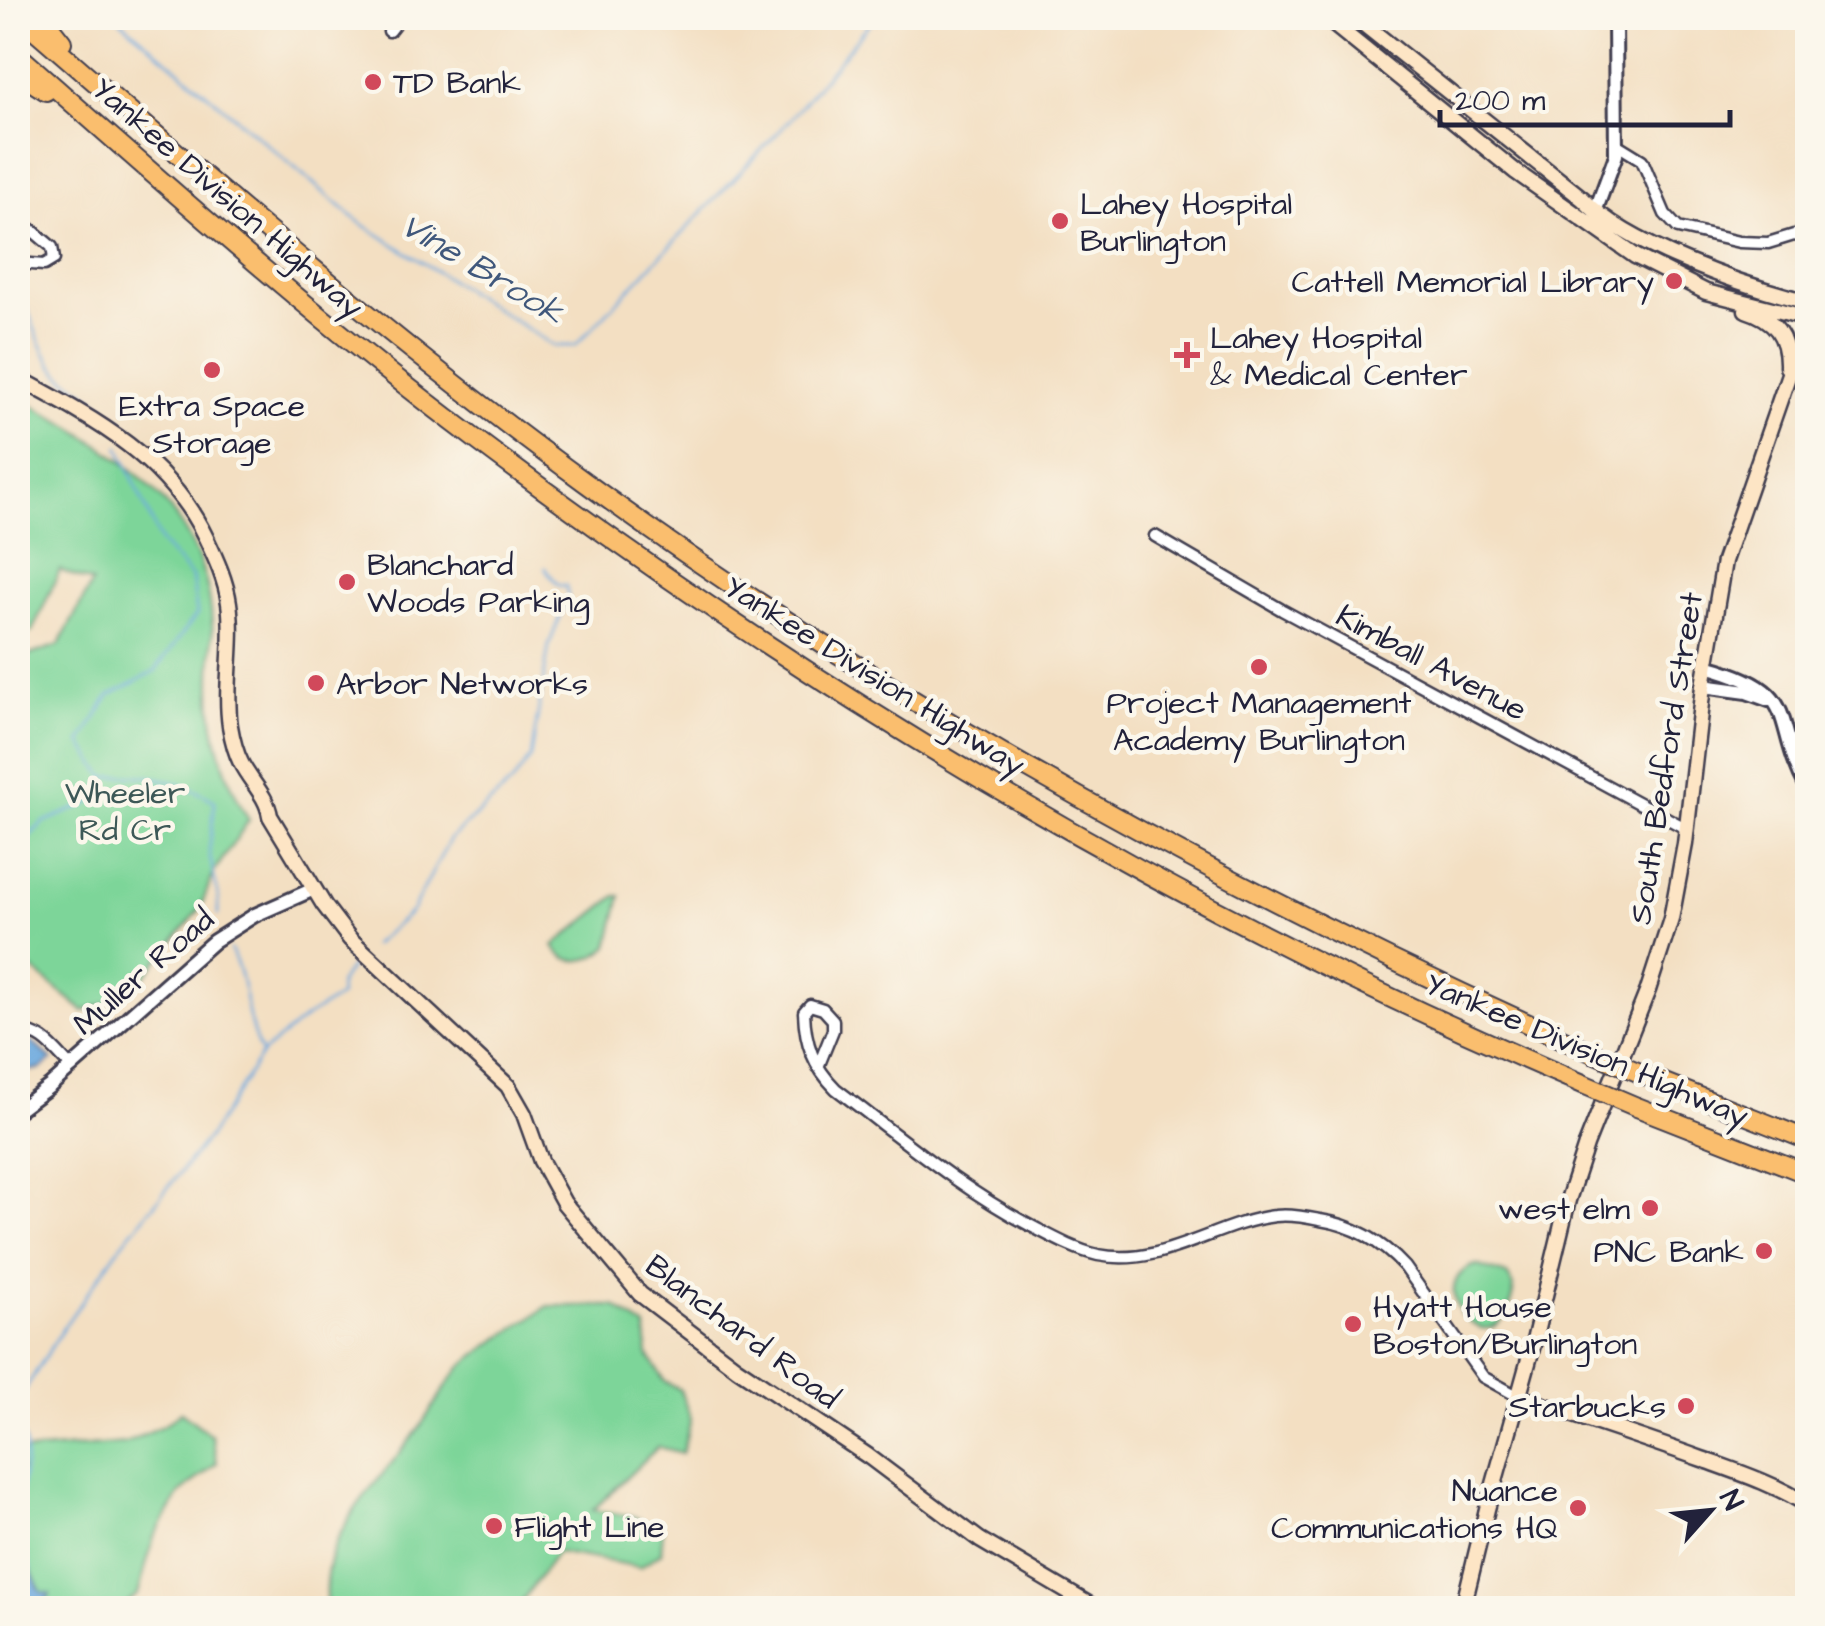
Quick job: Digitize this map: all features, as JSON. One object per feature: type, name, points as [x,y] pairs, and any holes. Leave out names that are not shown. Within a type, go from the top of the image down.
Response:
[{"type":"highway","name":"Yankee Division Highway","points":[[21,18],[316,271],[518,433],[689,556],[818,642],[974,737],[1224,878],[1349,941],[1647,1076],[1808,1138]]},
{"type":"highway","points":[[43,18],[83,71]]},
{"type":"highway","name":"Yankee Division Highway","points":[[18,55],[282,286],[471,436],[752,638],[931,750],[1173,886],[1379,991],[1636,1107],[1808,1174]]},
{"type":"highway","points":[[18,73],[85,114]]},
{"type":"main road","points":[[1326,18],[1516,172],[1676,278],[1760,314],[1780,330],[1786,348],[1787,379]]},
{"type":"main road","points":[[1356,18],[1592,219],[1682,258],[1808,302]]},
{"type":"main road","points":[[1728,299],[1808,318]]},
{"type":"main road","name":"South Bedford Street","points":[[1463,1608],[1572,1188],[1664,946],[1687,830],[1703,686],[1724,561],[1808,318]]},
{"type":"main road","name":"Blanchard Road","points":[[18,378],[131,444],[187,503],[215,556],[230,604],[228,708],[235,746],[270,816],[342,930],[373,964],[508,1086],[564,1203],[640,1294],[737,1368],[868,1456],[980,1540],[1095,1608]]},
{"type":"main road","points":[[1519,1397],[1742,1474],[1808,1505]]},
{"type":"street","points":[[389,31],[398,18]]},
{"type":"street","points":[[1592,219],[1609,180],[1616,144],[1615,18]]},
{"type":"street","points":[[1616,144],[1642,160],[1664,214],[1678,228],[1739,242],[1768,244],[1794,235],[1808,238]]},
{"type":"street","points":[[18,218],[52,247],[54,259],[44,265],[18,264]]},
{"type":"street","name":"Kimball Avenue","points":[[1155,536],[1282,610],[1687,830]]},
{"type":"street","points":[[1706,666],[1754,683],[1778,706],[1808,789]]},
{"type":"street","points":[[1703,686],[1747,692],[1778,706]]},
{"type":"street","name":"Muller Road","points":[[18,1110],[72,1068],[214,941],[255,915],[314,889]]},
{"type":"street","points":[[818,1067],[833,1030],[833,1020],[824,1009],[810,1005],[804,1012],[805,1034],[818,1067],[836,1089],[978,1198],[1088,1252],[1114,1258],[1148,1255],[1276,1216],[1327,1220],[1358,1231],[1405,1267],[1483,1378],[1519,1397]]},
{"type":"street","points":[[18,1032],[28,1031],[45,1040],[72,1068]]},
{"type":"green space","name":"Wheeler Rd Cr","points":[[18,398],[118,459],[172,512],[192,544],[205,580],[212,621],[212,707],[217,741],[233,789],[249,820],[214,872],[200,909],[140,982],[123,997],[84,1011],[18,958],[18,659],[59,645],[92,583],[60,570],[32,632],[18,633]]},
{"type":"green space","points":[[621,896],[609,946],[588,959],[572,960],[559,953],[554,946]]},
{"type":"green space","points":[[1476,1265],[1507,1275],[1514,1286],[1506,1314],[1493,1326],[1479,1327],[1466,1319],[1457,1306],[1454,1290],[1459,1276]]},
{"type":"green space","points":[[548,1306],[615,1306],[646,1328],[648,1355],[665,1382],[680,1390],[691,1419],[682,1453],[658,1447],[593,1510],[632,1516],[663,1529],[661,1553],[640,1567],[557,1552],[517,1608],[327,1608],[326,1581],[331,1557],[340,1534],[368,1491],[460,1369]]},
{"type":"green space","points":[[181,1412],[212,1436],[217,1463],[180,1493],[154,1537],[138,1594],[121,1608],[48,1608],[30,1569],[18,1560],[18,1452],[126,1443]]},
{"type":"water","points":[[20,1039],[31,1041],[52,1060],[41,1069],[25,1071],[18,1061]]},
{"type":"water","points":[[18,1560],[30,1569],[41,1592],[50,1594],[48,1608],[18,1608]]},
{"type":"waterway","name":"Vine Brook","points":[[118,18],[359,222],[554,346],[575,346],[786,124],[874,18]]},
{"type":"waterway","points":[[18,288],[51,363],[106,411]]},
{"type":"waterway","points":[[105,777],[81,743],[109,696],[155,671],[197,614],[192,577],[161,543],[119,447]]},
{"type":"waterway","points":[[373,945],[412,911],[450,839],[512,783],[531,757],[549,645],[568,596],[566,586],[558,585],[545,568]]},
{"type":"waterway","points":[[107,777],[163,779],[215,801],[209,852],[218,915]]},
{"type":"waterway","points":[[18,847],[44,822],[90,803],[105,778]]},
{"type":"waterway","points":[[230,950],[261,1052]]},
{"type":"waterway","points":[[18,1401],[65,1325],[120,1247],[210,1135],[262,1053],[340,996],[339,984],[355,960]]},
{"type":"waterway","points":[[18,1427],[26,1458],[19,1520],[30,1569]]},
{"type":"place","name":"TD Bank","points":[[373,82]]},
{"type":"place","name":"Lahey Hospital Burlington","points":[[1060,221]]},
{"type":"place","name":"Cattell Memorial Library","points":[[1674,281]]},
{"type":"place","name":"Lahey Hospital & Medical Center","points":[[1187,355]]},
{"type":"place","name":"Extra Space Storage","points":[[212,370]]},
{"type":"place","name":"Blanchard Woods Parking","points":[[347,582]]},
{"type":"place","name":"Project Management Academy Burlington","points":[[1259,667]]},
{"type":"place","name":"Arbor Networks","points":[[316,683]]},
{"type":"place","name":"west elm","points":[[1650,1208]]},
{"type":"place","name":"PNC Bank","points":[[1764,1251]]},
{"type":"place","name":"Hyatt House Boston/Burlington","points":[[1353,1324]]},
{"type":"place","name":"Starbucks","points":[[1686,1406]]},
{"type":"place","name":"Nuance Communications HQ","points":[[1578,1508]]},
{"type":"place","name":"Flight Line","points":[[494,1526]]}]
